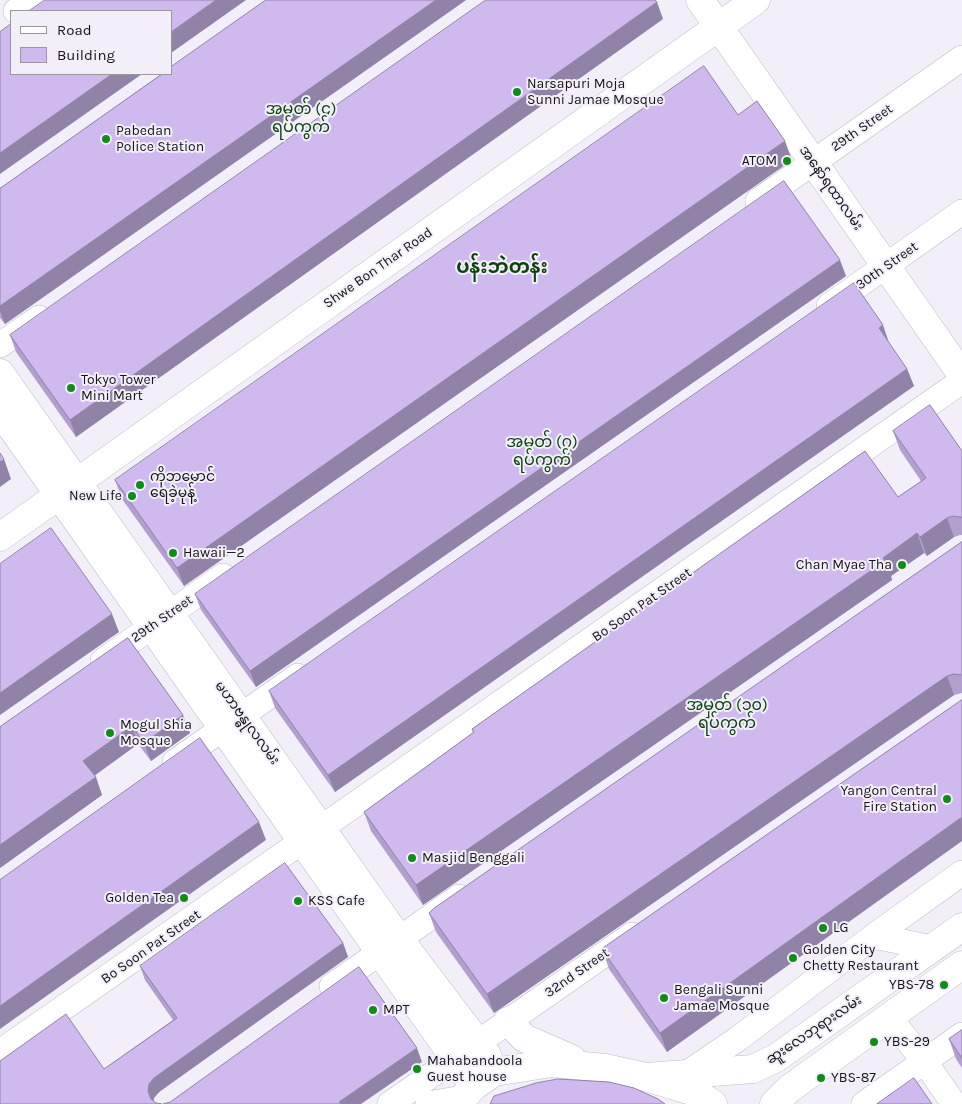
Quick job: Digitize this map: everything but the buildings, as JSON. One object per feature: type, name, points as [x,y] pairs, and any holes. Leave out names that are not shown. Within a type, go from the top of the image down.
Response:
[{"type":"main road","name":"အနော်ရထာလမ်း","points":[[700,0],[962,375]]},
{"type":"main road","name":"Shwe Bon Thar Road","points":[[0,537],[756,0]]},
{"type":"main road","name":"မဟာဗန္ဓုလလမ်း","points":[[0,373],[68,488],[390,945],[473,1090]]},
{"type":"main road","name":"မဟာဗန္ဓုလလမ်း","points":[[0,411],[68,488]]},
{"type":"main road","name":"ဆူးလေဘုရားလမ်း","points":[[646,1077],[753,1069],[776,1058],[962,927]]},
{"type":"main road","name":"မဟာဗန္ဓုလလမ်း","points":[[390,945],[487,1055],[473,1090]]},
{"type":"main road","points":[[774,1104],[789,1089],[962,965]]},
{"type":"main road","points":[[508,1021],[524,1038],[543,1048],[570,1058],[696,1092],[713,1104]]},
{"type":"main road","points":[[473,1090],[552,1063],[605,1068]]},
{"type":"street","points":[[17,10],[32,0]]},
{"type":"street","name":"29th Street","points":[[740,214],[962,58]]},
{"type":"street","name":"30th Street","points":[[813,318],[962,212]]},
{"type":"street","points":[[0,345],[57,305]]},
{"type":"street","name":"Bo Soon Pat Street","points":[[0,1052],[962,381]]},
{"type":"street","name":"29th Street","points":[[88,671],[243,562]]},
{"type":"street","points":[[159,773],[315,664]]},
{"type":"street","points":[[686,1074],[739,1038],[874,936],[962,873]]},
{"type":"street","points":[[317,997],[481,882]]},
{"type":"street","name":"32nd Street","points":[[390,1104],[654,920]]},
{"type":"street","points":[[874,936],[932,948]]},
{"type":"street","points":[[889,1017],[924,1061],[954,1104]]},
{"type":"street","points":[[864,1104],[962,1034]]},
{"type":"street","points":[[428,1104],[473,1090]]},
{"type":"place","name":"Narsapuri Moja Sunni Jamae Mosque","points":[[517,92]]},
{"type":"place","name":"Pabedan Police Station","points":[[106,139]]},
{"type":"place","name":"ATOM","points":[[787,161]]},
{"type":"place","name":"Tokyo Tower Mini Mart","points":[[71,388]]},
{"type":"place","name":"ကိုဘမောင် ရေခဲ့မုန့်","points":[[140,485]]},
{"type":"place","name":"New Life","points":[[132,496]]},
{"type":"place","name":"Hawaii—2","points":[[173,553]]},
{"type":"place","name":"Chan Myae Tha","points":[[902,565]]},
{"type":"place","name":"Mogul Shia Mosque","points":[[110,733]]},
{"type":"place","name":"Yangon Central Fire Station","points":[[947,799]]},
{"type":"place","name":"Masjid Benggali","points":[[412,858]]},
{"type":"place","name":"Golden Tea","points":[[184,898]]},
{"type":"place","name":"KSS Cafe","points":[[298,901]]},
{"type":"place","name":"LG","points":[[823,928]]},
{"type":"place","name":"Golden City Chetty Restaurant","points":[[793,958]]},
{"type":"place","name":"YBS-78","points":[[944,985]]},
{"type":"place","name":"Bengali Sunni Jamae Mosque","points":[[664,998]]},
{"type":"place","name":"MPT","points":[[373,1010]]},
{"type":"place","name":"YBS-29","points":[[874,1042]]},
{"type":"place","name":"Mahabandoola Guest house","points":[[417,1069]]},
{"type":"place","name":"YBS-87","points":[[821,1078]]},
{"type":"district","name":"အမှတ် (၄) ရပ်ကွက်","points":[[301,118]]},
{"type":"district","name":"ပန်းဘဲတန်း","points":[[502,268]]},
{"type":"district","name":"အမှတ် (၇) ရပ်ကွက်","points":[[542,451]]},
{"type":"district","name":"အမှတ် (၁၀) ရပ်ကွက်","points":[[727,714]]}]
